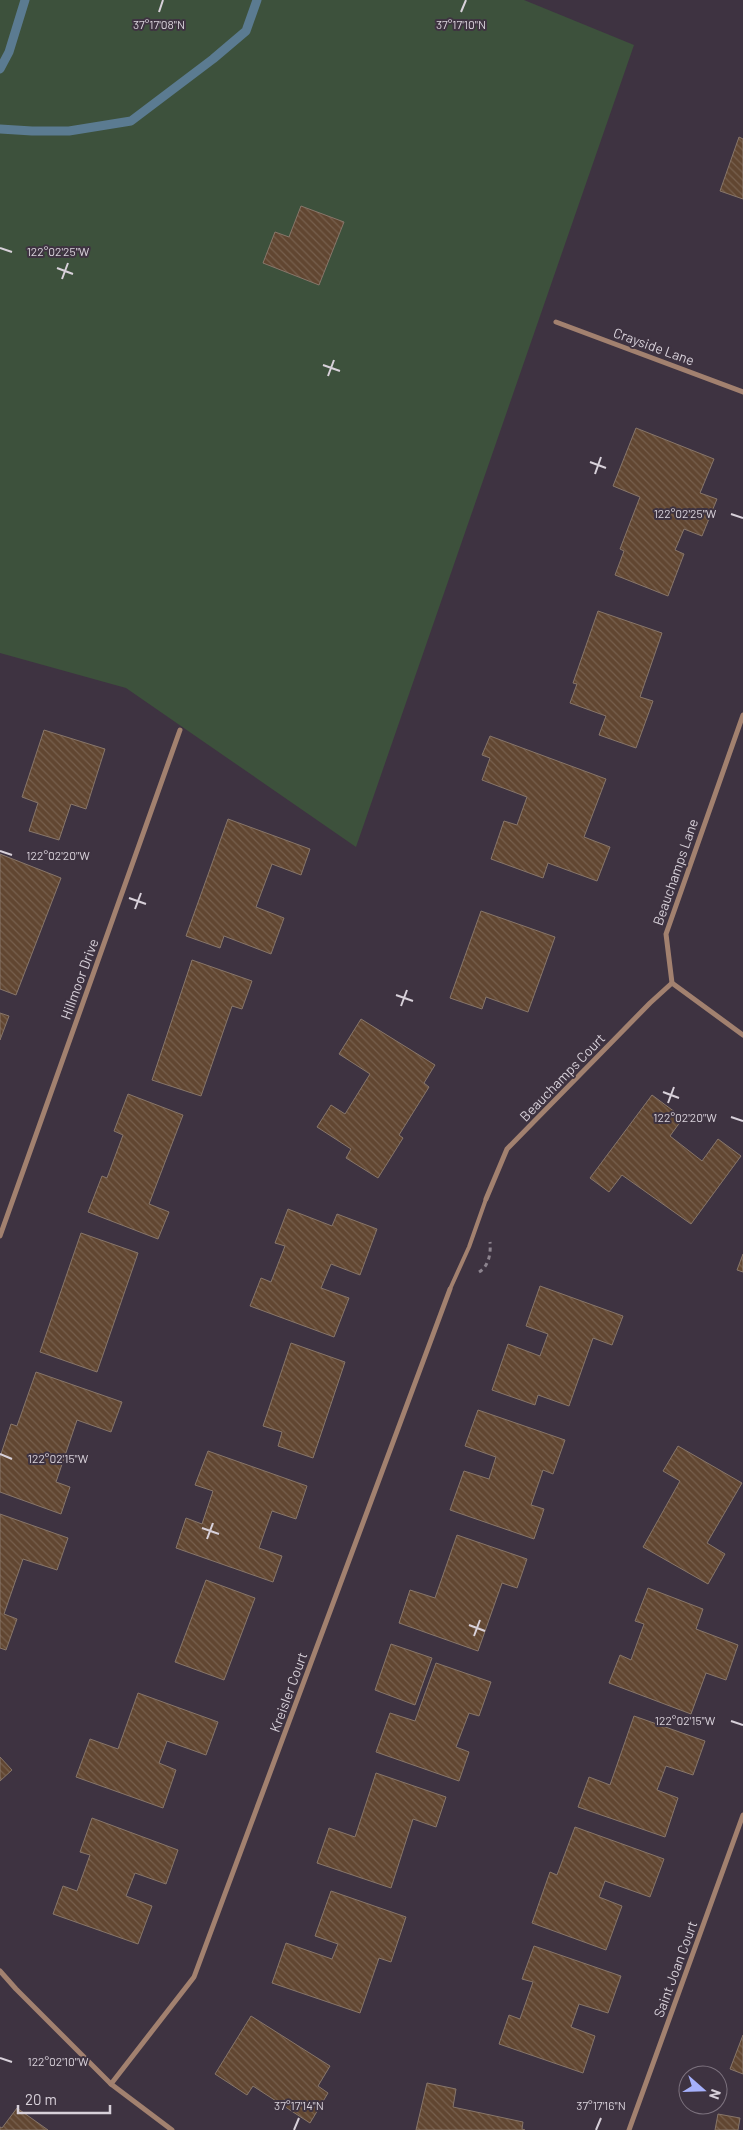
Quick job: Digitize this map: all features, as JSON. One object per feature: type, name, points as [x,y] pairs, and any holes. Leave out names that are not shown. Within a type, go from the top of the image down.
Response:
[{"type":"street","name":"Crayside Lane","points":[[556,322],[743,392]]},
{"type":"street","name":"Beauchamps Lane","points":[[672,983],[666,934],[743,716]]},
{"type":"street","name":"Hillmoor Drive","points":[[0,1236],[180,730]]},
{"type":"street","points":[[672,983],[743,1035]]},
{"type":"street","name":"Beauchamps Court","points":[[486,1199],[507,1149],[650,1003],[672,983]]},
{"type":"street","name":"Kreisler Court","points":[[111,2084],[194,1977],[450,1289]]},
{"type":"street","name":"Saint Joan Court","points":[[629,2130],[743,1815]]},
{"type":"street","points":[[0,1971],[111,2084],[172,2130]]},
{"type":"lane","points":[[450,1289],[469,1247],[486,1199]]},
{"type":"green space","points":[[0,0],[524,0],[634,45],[356,847],[126,688],[0,653]]},
{"type":"building","points":[[739,137],[743,139],[743,199],[720,191]]},
{"type":"building","points":[[301,206],[344,222],[319,285],[263,263],[275,232],[289,237]]},
{"type":"building","points":[[636,428],[714,459],[700,493],[717,499],[702,536],[684,529],[675,550],[684,554],[668,596],[615,575],[624,551],[620,549],[640,497],[613,486]]},
{"type":"building","points":[[598,611],[662,633],[640,697],[653,701],[636,748],[599,735],[606,716],[570,703],[577,684],[573,683]]},
{"type":"building","points":[[44,730],[105,749],[86,809],[71,804],[59,840],[29,831],[38,803],[22,797]]},
{"type":"building","points":[[490,736],[606,779],[584,837],[610,847],[597,881],[548,863],[543,878],[491,859],[504,821],[517,825],[527,797],[482,780],[490,758],[482,755]]},
{"type":"building","points":[[228,819],[310,849],[301,875],[272,864],[256,907],[284,918],[271,954],[224,936],[220,948],[186,936]]},
{"type":"building","points":[[0,854],[61,878],[16,995],[0,989]]},
{"type":"building","points":[[481,911],[555,937],[528,1012],[486,997],[482,1009],[450,998]]},
{"type":"building","points":[[192,960],[252,981],[242,1009],[232,1006],[201,1096],[152,1080]]},
{"type":"building","points":[[0,1013],[9,1016],[0,1040]]},
{"type":"building","points":[[361,1019],[435,1065],[424,1083],[429,1087],[399,1135],[403,1138],[378,1178],[346,1158],[351,1149],[317,1127],[331,1105],[345,1114],[370,1074],[339,1054]]},
{"type":"building","points":[[128,1094],[183,1115],[149,1204],[169,1212],[158,1239],[88,1212],[102,1176],[107,1178],[123,1135],[114,1131]]},
{"type":"building","points":[[652,1095],[683,1118],[670,1136],[702,1161],[718,1139],[741,1156],[691,1224],[622,1175],[609,1192],[590,1178]]},
{"type":"building","points":[[288,1209],[332,1226],[337,1214],[377,1229],[360,1275],[331,1264],[321,1288],[349,1298],[334,1337],[250,1306],[261,1278],[271,1282],[285,1246],[275,1243]]},
{"type":"building","points":[[81,1233],[138,1253],[97,1372],[40,1352]]},
{"type":"building","points":[[743,1254],[743,1272],[737,1270]]},
{"type":"building","points":[[540,1286],[623,1316],[612,1345],[593,1338],[569,1406],[538,1395],[535,1405],[492,1390],[508,1344],[540,1356],[548,1334],[526,1326]]},
{"type":"building","points":[[291,1343],[345,1362],[313,1458],[278,1446],[282,1432],[263,1426]]},
{"type":"building","points":[[36,1372],[122,1402],[111,1432],[77,1420],[56,1482],[70,1487],[61,1514],[0,1492],[0,1457],[11,1424],[17,1426]]},
{"type":"building","points":[[478,1410],[565,1440],[553,1474],[543,1470],[531,1505],[544,1509],[534,1539],[450,1510],[464,1471],[489,1479],[496,1457],[465,1446]]},
{"type":"building","points":[[678,1446],[742,1483],[707,1543],[725,1554],[708,1584],[643,1547],[680,1481],[663,1471]]},
{"type":"building","points":[[208,1451],[307,1486],[296,1519],[272,1511],[259,1548],[282,1556],[273,1582],[176,1548],[186,1518],[202,1524],[213,1491],[195,1485]]},
{"type":"building","points":[[0,1514],[68,1538],[57,1570],[23,1559],[4,1614],[17,1619],[6,1650],[0,1648]]},
{"type":"building","points":[[457,1535],[527,1559],[517,1588],[502,1583],[478,1651],[399,1623],[410,1590],[435,1598]]},
{"type":"building","points":[[206,1580],[255,1598],[224,1680],[175,1662]]},
{"type":"building","points":[[648,1588],[703,1609],[696,1629],[738,1645],[726,1680],[706,1673],[691,1714],[609,1683],[620,1655],[631,1660],[644,1624],[635,1621]]},
{"type":"building","points":[[391,1644],[432,1658],[415,1705],[375,1690]]},
{"type":"building","points":[[436,1663],[491,1682],[479,1716],[469,1713],[456,1747],[469,1752],[459,1781],[376,1752],[390,1713],[415,1721]]},
{"type":"building","points":[[138,1693],[218,1722],[206,1755],[167,1741],[159,1763],[176,1770],[163,1808],[76,1777],[90,1739],[118,1749]]},
{"type":"building","points":[[634,1716],[705,1741],[693,1775],[666,1766],[657,1790],[678,1798],[665,1837],[578,1807],[589,1777],[610,1785]]},
{"type":"building","points":[[0,1757],[12,1770],[0,1781]]},
{"type":"building","points":[[376,1773],[446,1797],[436,1827],[413,1819],[391,1888],[317,1863],[329,1828],[355,1837]]},
{"type":"building","points":[[92,1818],[178,1850],[166,1884],[135,1873],[126,1896],[152,1906],[138,1944],[53,1914],[63,1886],[77,1891],[90,1855],[80,1852]]},
{"type":"building","points":[[575,1827],[664,1859],[650,1897],[605,1881],[599,1897],[622,1906],[606,1950],[532,1923],[550,1872],[557,1875]]},
{"type":"building","points":[[331,1891],[406,1917],[391,1962],[379,1958],[360,2013],[272,1983],[286,1943],[332,1959],[338,1944],[315,1936]]},
{"type":"building","points":[[534,1946],[621,1976],[608,2013],[579,2004],[571,2027],[595,2036],[583,2073],[499,2044],[509,2015],[520,2019],[533,1982],[522,1979]]},
{"type":"building","points":[[251,2016],[330,2066],[318,2086],[328,2093],[310,2123],[253,2086],[247,2095],[215,2074]]},
{"type":"building","points":[[743,2035],[743,2074],[730,2069]]},
{"type":"building","points":[[427,2083],[456,2089],[453,2107],[523,2122],[522,2129],[525,2130],[416,2130]]},
{"type":"building","points":[[17,2108],[48,2130],[0,2130],[0,2127],[2,2128]]},
{"type":"building","points":[[718,2115],[740,2118],[738,2130],[715,2130]]},
{"type":"waterway","points":[[0,69],[9,52],[25,0]]},
{"type":"waterway","points":[[0,129],[69,131],[131,121],[213,59],[246,31],[257,0]]}]
